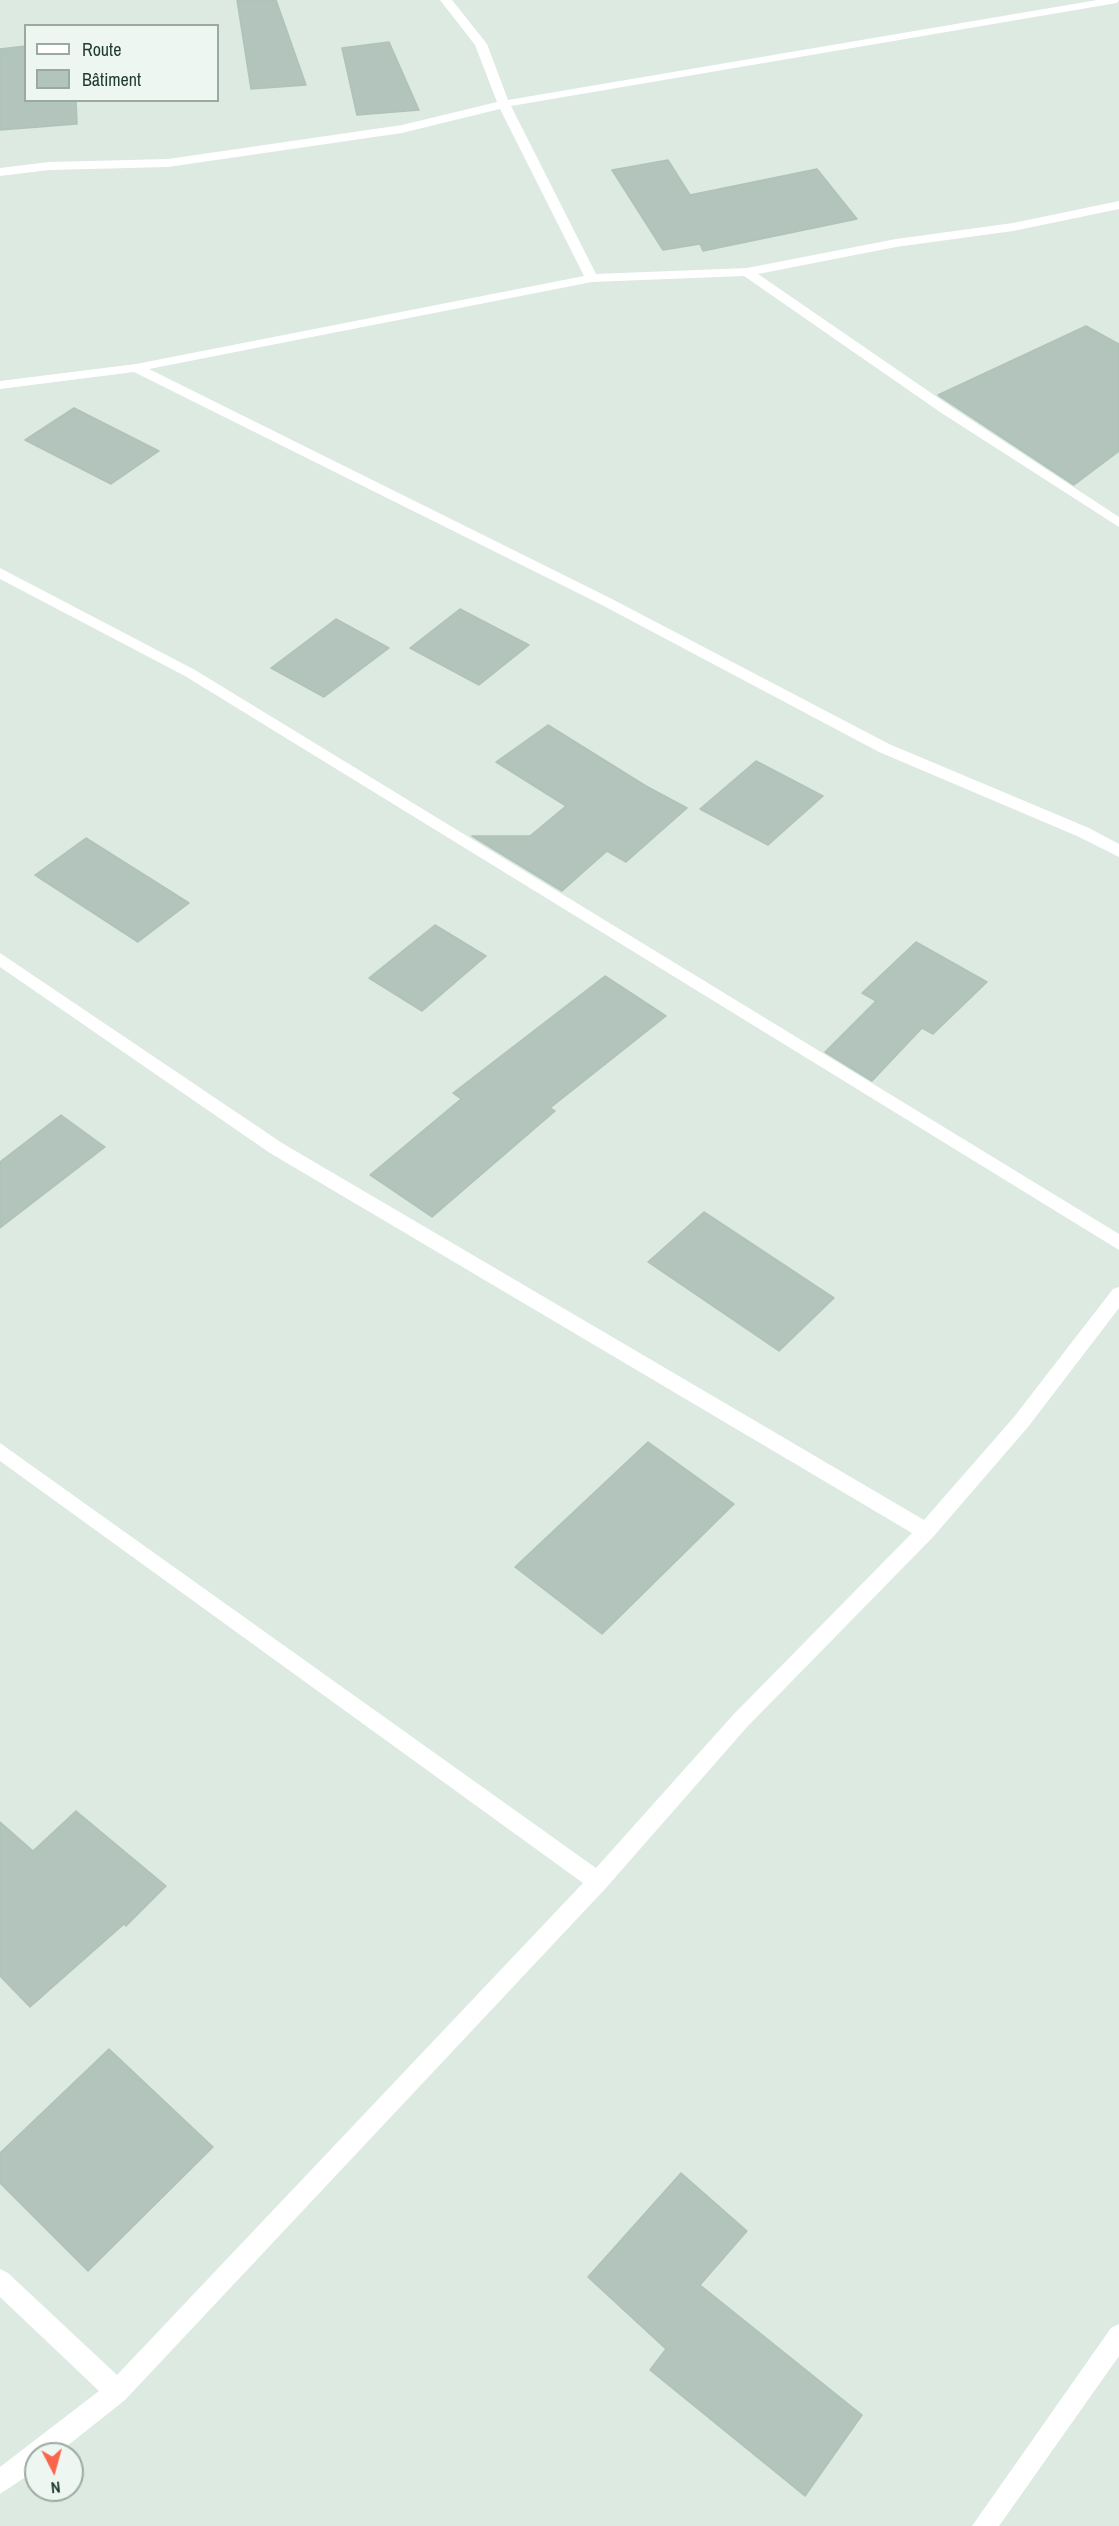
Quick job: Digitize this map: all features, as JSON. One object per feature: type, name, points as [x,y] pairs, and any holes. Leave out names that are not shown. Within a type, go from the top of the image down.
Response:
[{"type":"street","points":[[446,0],[481,44],[504,104],[592,278]]},
{"type":"street","points":[[0,172],[49,166],[168,163],[402,129],[504,104],[1117,0]]},
{"type":"street","points":[[0,385],[136,368],[592,278],[747,272],[896,243],[1013,227],[1119,205]]},
{"type":"street","points":[[747,272],[945,410],[1119,523]]},
{"type":"street","points":[[136,368],[605,601],[884,748],[1083,832],[1119,850]]},
{"type":"street","points":[[0,573],[190,673],[1119,1243]]},
{"type":"street","points":[[0,959],[276,1148],[926,1531]]},
{"type":"street","points":[[52,2442],[117,2392],[598,1882],[740,1721],[926,1531],[1021,1422],[1119,1294]]},
{"type":"street","points":[[0,1451],[598,1882]]},
{"type":"street","points":[[0,2281],[117,2392]]},
{"type":"street","points":[[984,2526],[1119,2336]]},
{"type":"street","points":[[0,2482],[24,2463]]},
{"type":"building","points":[[237,0],[276,0],[306,85],[251,89]]},
{"type":"building","points":[[389,42],[419,110],[357,115],[342,48]]},
{"type":"building","points":[[24,46],[24,102],[76,102],[77,124],[0,130],[0,49]]},
{"type":"building","points":[[668,160],[690,195],[817,169],[857,219],[703,251],[700,244],[663,250],[612,170]]},
{"type":"building","points":[[1086,326],[1119,344],[1119,451],[1074,485],[938,395]]},
{"type":"building","points":[[74,408],[159,451],[111,484],[25,440]]},
{"type":"building","points":[[460,609],[529,645],[479,685],[410,648]]},
{"type":"building","points":[[336,619],[389,648],[324,697],[271,668]]},
{"type":"building","points":[[548,725],[646,786],[687,808],[626,862],[607,851],[562,891],[472,836],[530,836],[566,806],[496,762]]},
{"type":"building","points":[[756,761],[823,796],[768,845],[700,809]]},
{"type":"building","points":[[86,838],[189,903],[138,942],[35,875]]},
{"type":"building","points":[[435,925],[486,956],[422,1011],[369,978]]},
{"type":"building","points":[[916,942],[987,982],[933,1034],[922,1028],[872,1081],[825,1052],[876,1001],[862,993]]},
{"type":"building","points":[[605,976],[666,1016],[550,1108],[555,1111],[432,1217],[370,1175],[461,1099],[453,1093]]},
{"type":"building","points":[[61,1115],[105,1147],[0,1228],[0,1162]]},
{"type":"building","points":[[704,1212],[834,1298],[779,1351],[648,1262]]},
{"type":"building","points":[[648,1442],[734,1504],[602,1634],[515,1567]]},
{"type":"building","points":[[76,1811],[166,1886],[126,1926],[124,1924],[30,2007],[0,1976],[0,1822],[33,1851]]},
{"type":"building","points":[[109,2049],[213,2147],[88,2271],[0,2183],[0,2153]]},
{"type":"building","points":[[681,2173],[747,2231],[700,2285],[862,2415],[805,2496],[650,2370],[666,2349],[588,2277]]}]
